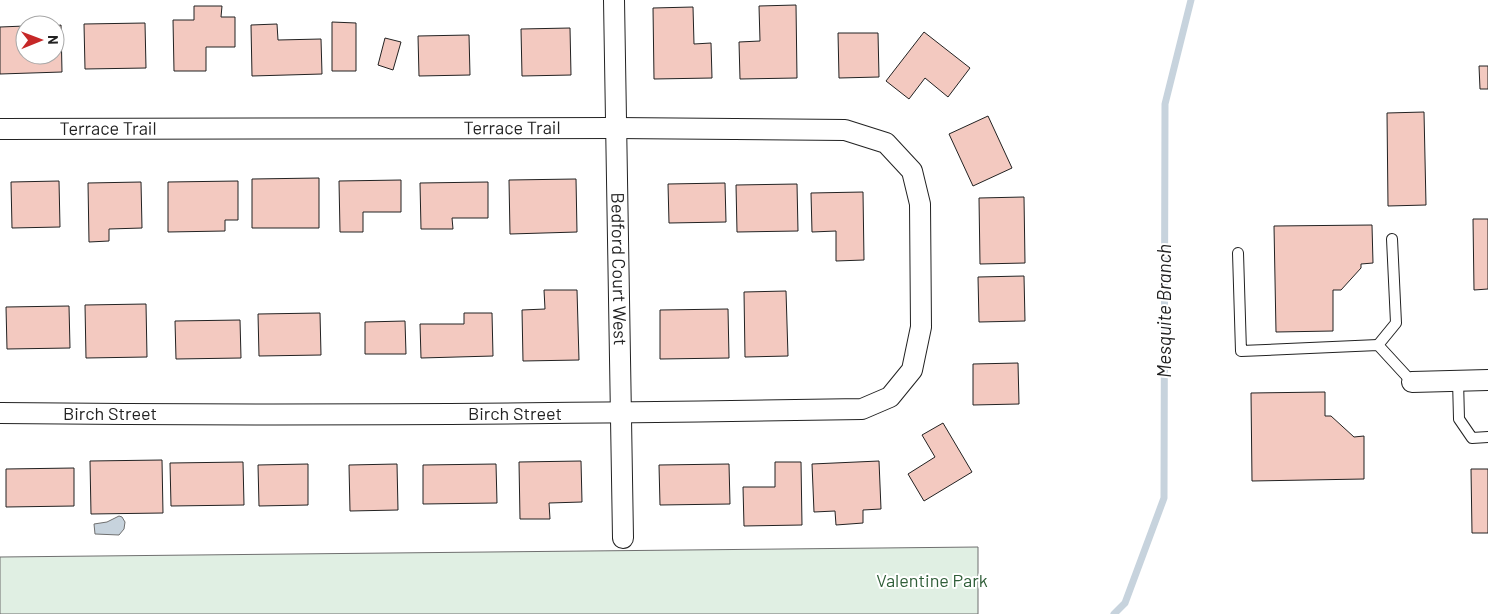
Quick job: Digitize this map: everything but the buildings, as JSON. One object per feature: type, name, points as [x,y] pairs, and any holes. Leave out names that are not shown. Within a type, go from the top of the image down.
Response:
[{"type":"street","name":"Bedford Court West","points":[[614,0],[623,538]]},
{"type":"street","name":"Terrace Trail","points":[[0,129],[616,128],[845,130],[886,143],[912,171],[920,204],[922,269]]},
{"type":"street","name":"Birch Street","points":[[0,413],[620,413],[862,409],[890,397],[912,370],[921,328],[922,269]]},
{"type":"street","points":[[1412,382],[1488,380]]},
{"type":"lane","points":[[1238,253],[1241,351],[1378,345],[1396,323],[1392,239]]},
{"type":"lane","points":[[1378,345],[1412,382]]},
{"type":"lane","points":[[1458,380],[1459,419],[1472,438],[1488,437]]},
{"type":"green space","name":"Valentine Park","points":[[978,547],[978,614],[0,614],[0,557]]},
{"type":"shaded area","points":[[119,516],[125,522],[124,529],[119,535],[95,534],[94,524],[107,522]]},
{"type":"waterway","name":"Mesquite Branch","points":[[1114,614],[1125,603],[1164,498],[1165,104],[1191,0]]}]
